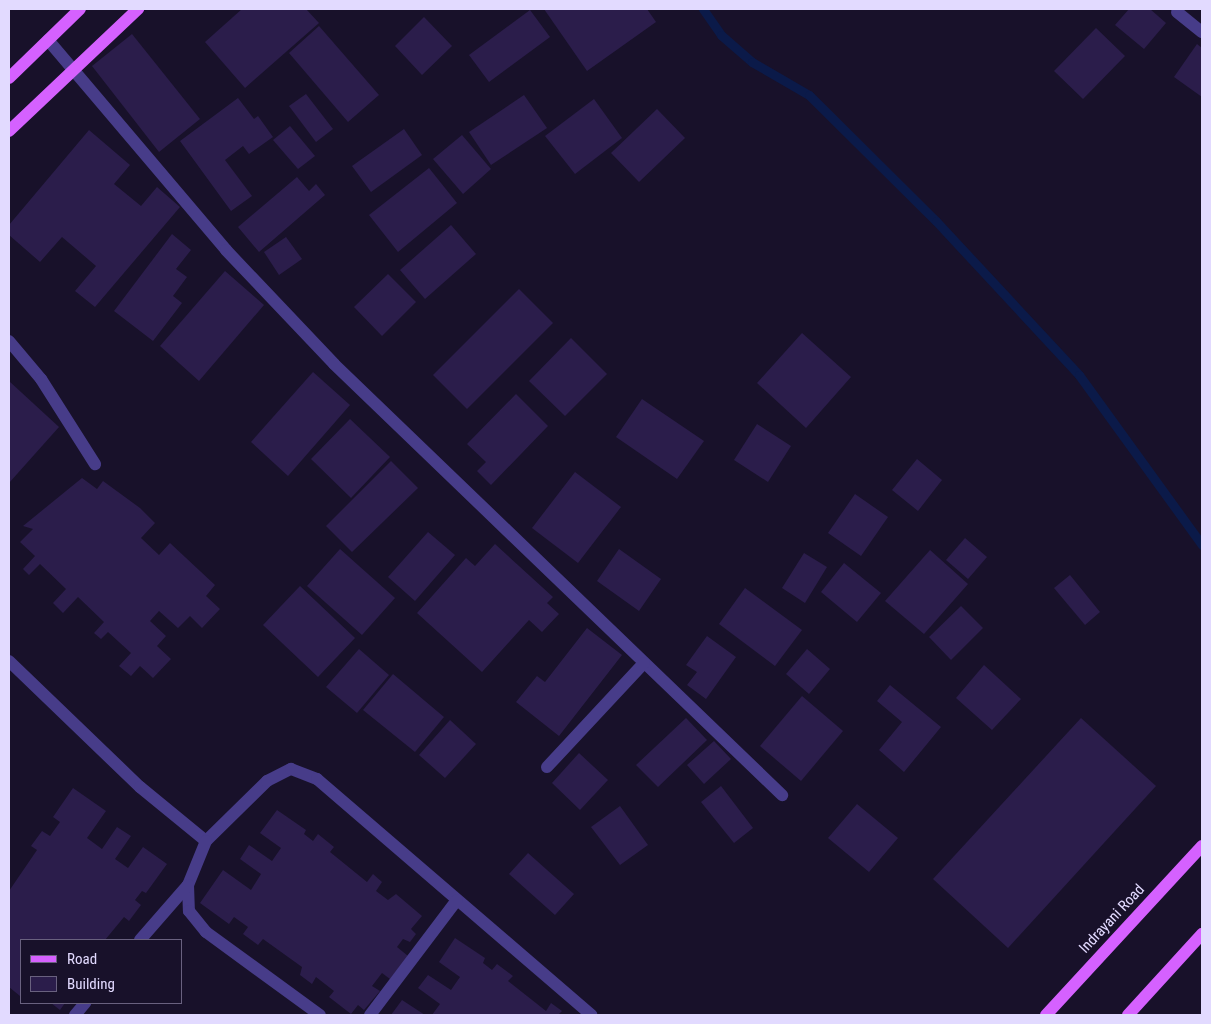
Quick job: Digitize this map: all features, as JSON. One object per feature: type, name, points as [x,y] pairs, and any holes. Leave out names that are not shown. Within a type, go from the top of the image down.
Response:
[{"type":"main road","points":[[9,78],[80,9]]},
{"type":"main road","points":[[9,131],[138,9]]},
{"type":"main road","name":"Indrayani Road","points":[[1046,1015],[1202,846]]},
{"type":"main road","points":[[1128,1015],[1202,934]]},
{"type":"street","points":[[1177,12],[1202,32]]},
{"type":"street","points":[[48,40],[226,250],[334,364],[782,795]]},
{"type":"street","points":[[9,341],[41,379],[95,464]]},
{"type":"street","points":[[9,661],[140,787],[206,841]]},
{"type":"street","points":[[547,768],[644,663]]},
{"type":"street","points":[[141,939],[188,885],[206,841],[267,781],[291,769],[318,779],[591,1015]]},
{"type":"street","points":[[188,885],[188,911],[206,932],[320,1015]]},
{"type":"street","points":[[370,1015],[457,900]]},
{"type":"street","points":[[75,1015],[84,1004]]},
{"type":"building","points":[[242,9],[306,9],[319,23],[245,88],[205,42]]},
{"type":"building","points":[[544,9],[647,9],[656,22],[587,71]]},
{"type":"building","points":[[1129,9],[1150,9],[1166,23],[1144,49],[1115,25]]},
{"type":"building","points":[[530,10],[550,37],[489,82],[469,55]]},
{"type":"building","points":[[424,17],[452,46],[422,75],[395,46]]},
{"type":"building","points":[[319,26],[379,95],[348,122],[289,53]]},
{"type":"building","points":[[1096,28],[1125,56],[1083,99],[1054,71]]},
{"type":"building","points":[[132,34],[200,119],[159,152],[92,66]]},
{"type":"building","points":[[1197,44],[1202,48],[1202,97],[1174,77]]},
{"type":"building","points":[[306,94],[333,129],[316,142],[289,106]]},
{"type":"building","points":[[524,95],[547,128],[491,165],[469,132]]},
{"type":"building","points":[[238,98],[254,119],[258,116],[273,137],[249,154],[243,146],[225,160],[252,196],[231,211],[180,141]]},
{"type":"building","points":[[594,99],[622,138],[575,174],[545,136]]},
{"type":"building","points":[[657,109],[685,138],[639,182],[611,153]]},
{"type":"building","points":[[290,126],[315,156],[298,169],[273,140]]},
{"type":"building","points":[[404,129],[422,155],[371,192],[352,166]]},
{"type":"building","points":[[89,130],[130,165],[114,184],[141,206],[157,187],[180,207],[95,307],[75,291],[96,266],[62,237],[40,262],[9,235],[9,225]]},
{"type":"building","points":[[462,135],[491,169],[463,194],[433,159]]},
{"type":"building","points":[[429,168],[457,203],[398,252],[369,215]]},
{"type":"building","points":[[297,177],[309,191],[316,184],[325,195],[259,252],[238,227]]},
{"type":"building","points":[[451,225],[476,254],[425,299],[400,270]]},
{"type":"building","points":[[172,234],[191,250],[176,269],[187,277],[173,296],[182,303],[153,341],[114,311]]},
{"type":"building","points":[[286,237],[302,259],[279,275],[264,252]]},
{"type":"building","points":[[225,271],[264,305],[199,381],[160,346]]},
{"type":"building","points":[[388,274],[416,302],[382,336],[354,307]]},
{"type":"building","points":[[519,289],[553,323],[467,409],[433,375]]},
{"type":"building","points":[[802,333],[851,377],[806,428],[757,383]]},
{"type":"building","points":[[571,338],[607,374],[565,416],[529,381]]},
{"type":"building","points":[[313,372],[350,405],[288,476],[251,442]]},
{"type":"building","points":[[9,381],[59,427],[9,483]]},
{"type":"building","points":[[516,394],[548,426],[491,485],[477,471],[486,462],[467,444]]},
{"type":"building","points":[[642,399],[704,441],[677,479],[616,437]]},
{"type":"building","points":[[350,419],[390,457],[351,498],[311,459]]},
{"type":"building","points":[[757,424],[791,446],[768,482],[734,460]]},
{"type":"building","points":[[917,459],[942,480],[918,511],[892,490]]},
{"type":"building","points":[[391,461],[418,488],[352,552],[326,526]]},
{"type":"building","points":[[575,472],[621,507],[578,563],[532,528]]},
{"type":"building","points":[[82,478],[97,489],[103,481],[140,508],[155,523],[141,538],[159,555],[170,543],[215,585],[206,596],[220,609],[202,628],[190,616],[178,628],[159,611],[150,621],[166,636],[157,646],[171,659],[153,678],[140,666],[131,676],[119,666],[131,653],[108,632],[101,639],[94,633],[104,622],[78,597],[63,613],[53,603],[66,589],[40,564],[29,575],[23,569],[35,556],[20,542],[33,529],[23,526]]},
{"type":"building","points":[[855,494],[888,517],[861,556],[828,533]]},
{"type":"building","points":[[428,532],[455,555],[415,601],[388,577]]},
{"type":"building","points":[[965,538],[987,557],[968,579],[946,560]]},
{"type":"building","points":[[495,544],[553,597],[547,603],[559,614],[542,632],[529,620],[482,672],[417,613],[466,558],[475,566]]},
{"type":"building","points":[[340,549],[395,598],[362,635],[307,586]]},
{"type":"building","points":[[619,549],[661,579],[639,611],[597,581]]},
{"type":"building","points":[[930,550],[968,584],[924,634],[885,601]]},
{"type":"building","points":[[804,553],[827,567],[805,603],[782,588]]},
{"type":"building","points":[[844,563],[881,593],[857,622],[821,592]]},
{"type":"building","points":[[1070,575],[1100,612],[1085,625],[1054,588]]},
{"type":"building","points":[[300,586],[355,638],[318,677],[263,625]]},
{"type":"building","points":[[745,588],[802,630],[775,666],[719,624]]},
{"type":"building","points":[[961,606],[983,628],[951,660],[929,637]]},
{"type":"building","points":[[587,628],[622,655],[559,736],[516,702],[537,676],[545,682]]},
{"type":"building","points":[[707,636],[736,657],[706,699],[687,685],[697,672],[686,665]]},
{"type":"building","points":[[359,649],[389,675],[357,713],[326,687]]},
{"type":"building","points":[[807,649],[830,669],[809,694],[786,674]]},
{"type":"building","points":[[984,665],[1021,699],[992,730],[956,698]]},
{"type":"building","points":[[393,674],[444,717],[415,752],[363,710]]},
{"type":"building","points":[[890,685],[941,727],[904,772],[879,750],[902,722],[877,701]]},
{"type":"building","points":[[802,696],[843,731],[801,781],[760,746]]},
{"type":"building","points":[[686,718],[707,740],[658,787],[636,765]]},
{"type":"building","points":[[1081,718],[1156,786],[1008,948],[933,879]]},
{"type":"building","points":[[450,720],[476,744],[445,778],[419,755]]},
{"type":"building","points":[[714,741],[731,759],[704,784],[687,765]]},
{"type":"building","points":[[579,753],[608,780],[580,810],[552,783]]},
{"type":"building","points":[[721,786],[753,828],[734,843],[701,802]]},
{"type":"building","points":[[73,788],[106,811],[87,838],[102,849],[117,827],[131,836],[115,859],[128,868],[143,847],[167,864],[146,893],[142,891],[135,900],[141,905],[129,921],[124,917],[106,939],[20,939],[20,996],[9,987],[9,891],[37,850],[31,846],[42,831],[50,836],[60,822],[53,817]]},
{"type":"building","points":[[857,804],[898,838],[869,872],[828,838]]},
{"type":"building","points":[[620,806],[648,845],[620,865],[591,827]]},
{"type":"building","points":[[277,810],[306,830],[304,834],[313,841],[318,834],[334,847],[330,852],[367,882],[373,874],[382,882],[376,891],[388,900],[396,894],[422,916],[411,929],[416,934],[410,942],[403,939],[397,947],[408,956],[390,979],[382,973],[372,986],[380,991],[364,1010],[358,1005],[351,1014],[329,997],[334,991],[316,977],[312,984],[300,975],[302,967],[263,939],[258,945],[243,934],[248,927],[234,917],[229,924],[200,903],[223,870],[251,890],[261,874],[240,859],[249,845],[272,861],[281,848],[260,833]]},
{"type":"building","points":[[528,853],[574,894],[555,915],[509,874]]},
{"type":"building","points":[[455,938],[485,958],[483,963],[492,970],[497,964],[513,976],[508,981],[546,1011],[551,1003],[562,1011],[558,1015],[432,1015],[440,1004],[418,988],[428,975],[451,990],[460,977],[439,962]]},
{"type":"building","points":[[402,1000],[425,1015],[391,1015]]},
{"type":"building","points":[[52,1004],[64,1004],[60,1010]]},
{"type":"waterway","points":[[703,9],[721,35],[752,62],[809,95],[936,221],[1079,375],[1202,545]]}]
